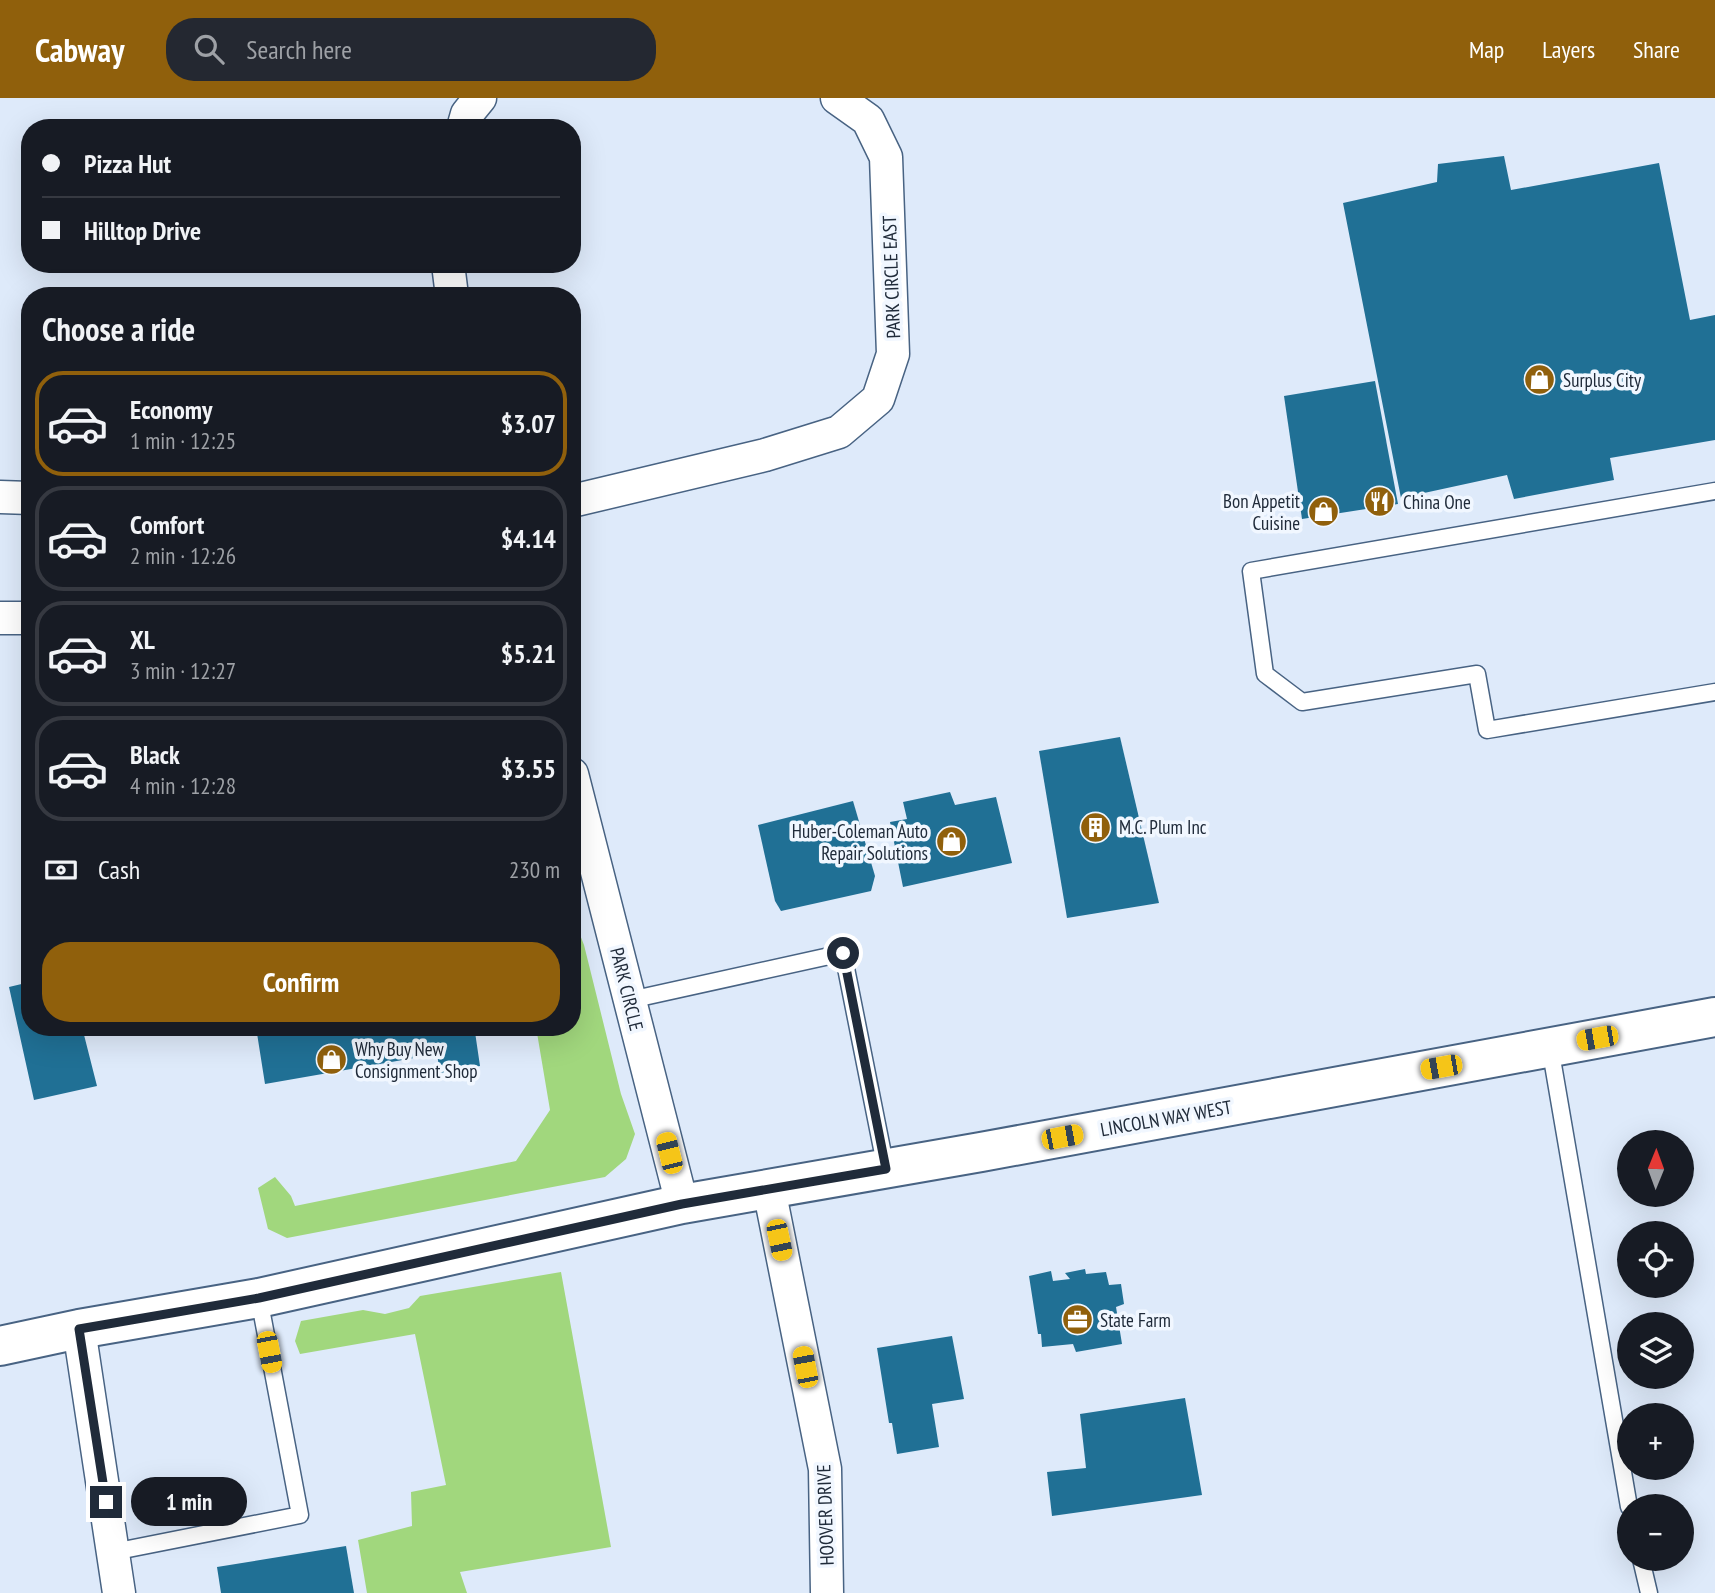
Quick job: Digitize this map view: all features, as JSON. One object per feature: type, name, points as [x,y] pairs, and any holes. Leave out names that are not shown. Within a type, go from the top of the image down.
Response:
[{"type":"highway","name":"LINCOLN WAY WEST","points":[[0,1346],[79,1329],[259,1298],[682,1204],[1715,1017]]},
{"type":"street","points":[[466,119],[480,98]]},
{"type":"street","name":"PARK CIRCLE EAST","points":[[581,499],[765,455],[839,432],[878,399],[893,354],[886,156],[868,120],[837,98]]},
{"type":"street","points":[[0,497],[21,498]]},
{"type":"street","points":[[0,618],[21,618]]},
{"type":"street","name":"PARK CIRCLE","points":[[581,809],[682,1204]]},
{"type":"street","name":"HOOVER DRIVE","points":[[769,1189],[825,1469],[827,1593]]},
{"type":"street","points":[[79,1329],[119,1593]]},
{"type":"lane","points":[[1715,491],[1251,571],[1265,674],[1302,702],[1477,674],[1487,730],[1715,692]]},
{"type":"lane","points":[[630,1000],[843,953],[886,1169]]},
{"type":"lane","points":[[1549,1047],[1627,1494]]},
{"type":"lane","points":[[113,1552],[300,1515],[259,1298]]},
{"type":"lane","points":[[1644,1571],[1649,1593]]},
{"type":"green space","points":[[581,937],[621,1094],[635,1134],[626,1159],[605,1177],[287,1238],[268,1229],[258,1188],[275,1177],[291,1196],[295,1206],[516,1161],[550,1110],[538,1036],[581,1036]]},
{"type":"green space","points":[[561,1272],[611,1547],[460,1572],[467,1593],[367,1593],[358,1540],[412,1526],[411,1492],[446,1485],[415,1334],[300,1354],[295,1341],[301,1321],[363,1310],[385,1314],[409,1308],[420,1296]]},
{"type":"building","name":"Surplus City","points":[[1504,156],[1511,190],[1659,163],[1690,320],[1715,315],[1715,440],[1610,458],[1614,480],[1514,499],[1507,475],[1401,498],[1343,203],[1437,182],[1438,164]]},
{"type":"building","points":[[1375,381],[1398,504],[1302,519],[1284,396]]},
{"type":"building","name":"M.C. Plum Inc","points":[[1120,737],[1159,903],[1067,918],[1039,751]]},
{"type":"building","name":"Huber-Coleman Auto Repair Solutions","points":[[950,792],[955,805],[996,797],[1012,863],[903,887],[890,822],[907,819],[903,802]]},
{"type":"building","points":[[853,801],[875,876],[871,891],[781,911],[775,901],[758,825]]},
{"type":"building","points":[[21,984],[21,1036],[84,1036],[97,1086],[34,1100],[9,987]]},
{"type":"building","name":"Why Buy New Consignment Shop","points":[[257,1036],[476,1036],[480,1066],[440,1073],[437,1054],[265,1084]]},
{"type":"building","name":"State Farm","points":[[1085,1269],[1086,1274],[1106,1272],[1109,1285],[1121,1284],[1124,1304],[1116,1307],[1122,1344],[1076,1352],[1073,1344],[1042,1347],[1029,1276],[1051,1271],[1053,1281],[1070,1279],[1065,1273]]},
{"type":"building","points":[[952,1336],[964,1399],[932,1404],[939,1447],[897,1454],[892,1423],[889,1423],[877,1348]]},
{"type":"building","points":[[1185,1398],[1202,1495],[1052,1516],[1047,1472],[1086,1468],[1080,1414]]},
{"type":"building","points":[[346,1546],[354,1593],[221,1593],[217,1567]]},
{"type":"place","name":"Surplus City","points":[[1540,380]]},
{"type":"place","name":"China One","points":[[1380,502]]},
{"type":"place","name":"Bon Appetit Cuisine","points":[[1323,512]]},
{"type":"place","name":"M.C. Plum Inc","points":[[1096,827]]},
{"type":"place","name":"Huber-Coleman Auto Repair Solutions","points":[[951,842]]},
{"type":"place","name":"Why Buy New Consignment Shop","points":[[332,1060]]},
{"type":"place","name":"State Farm","points":[[1077,1320]]},
{"type":"route","points":[[106,1502],[79,1329],[259,1298],[682,1204],[886,1169],[843,953]]}]
